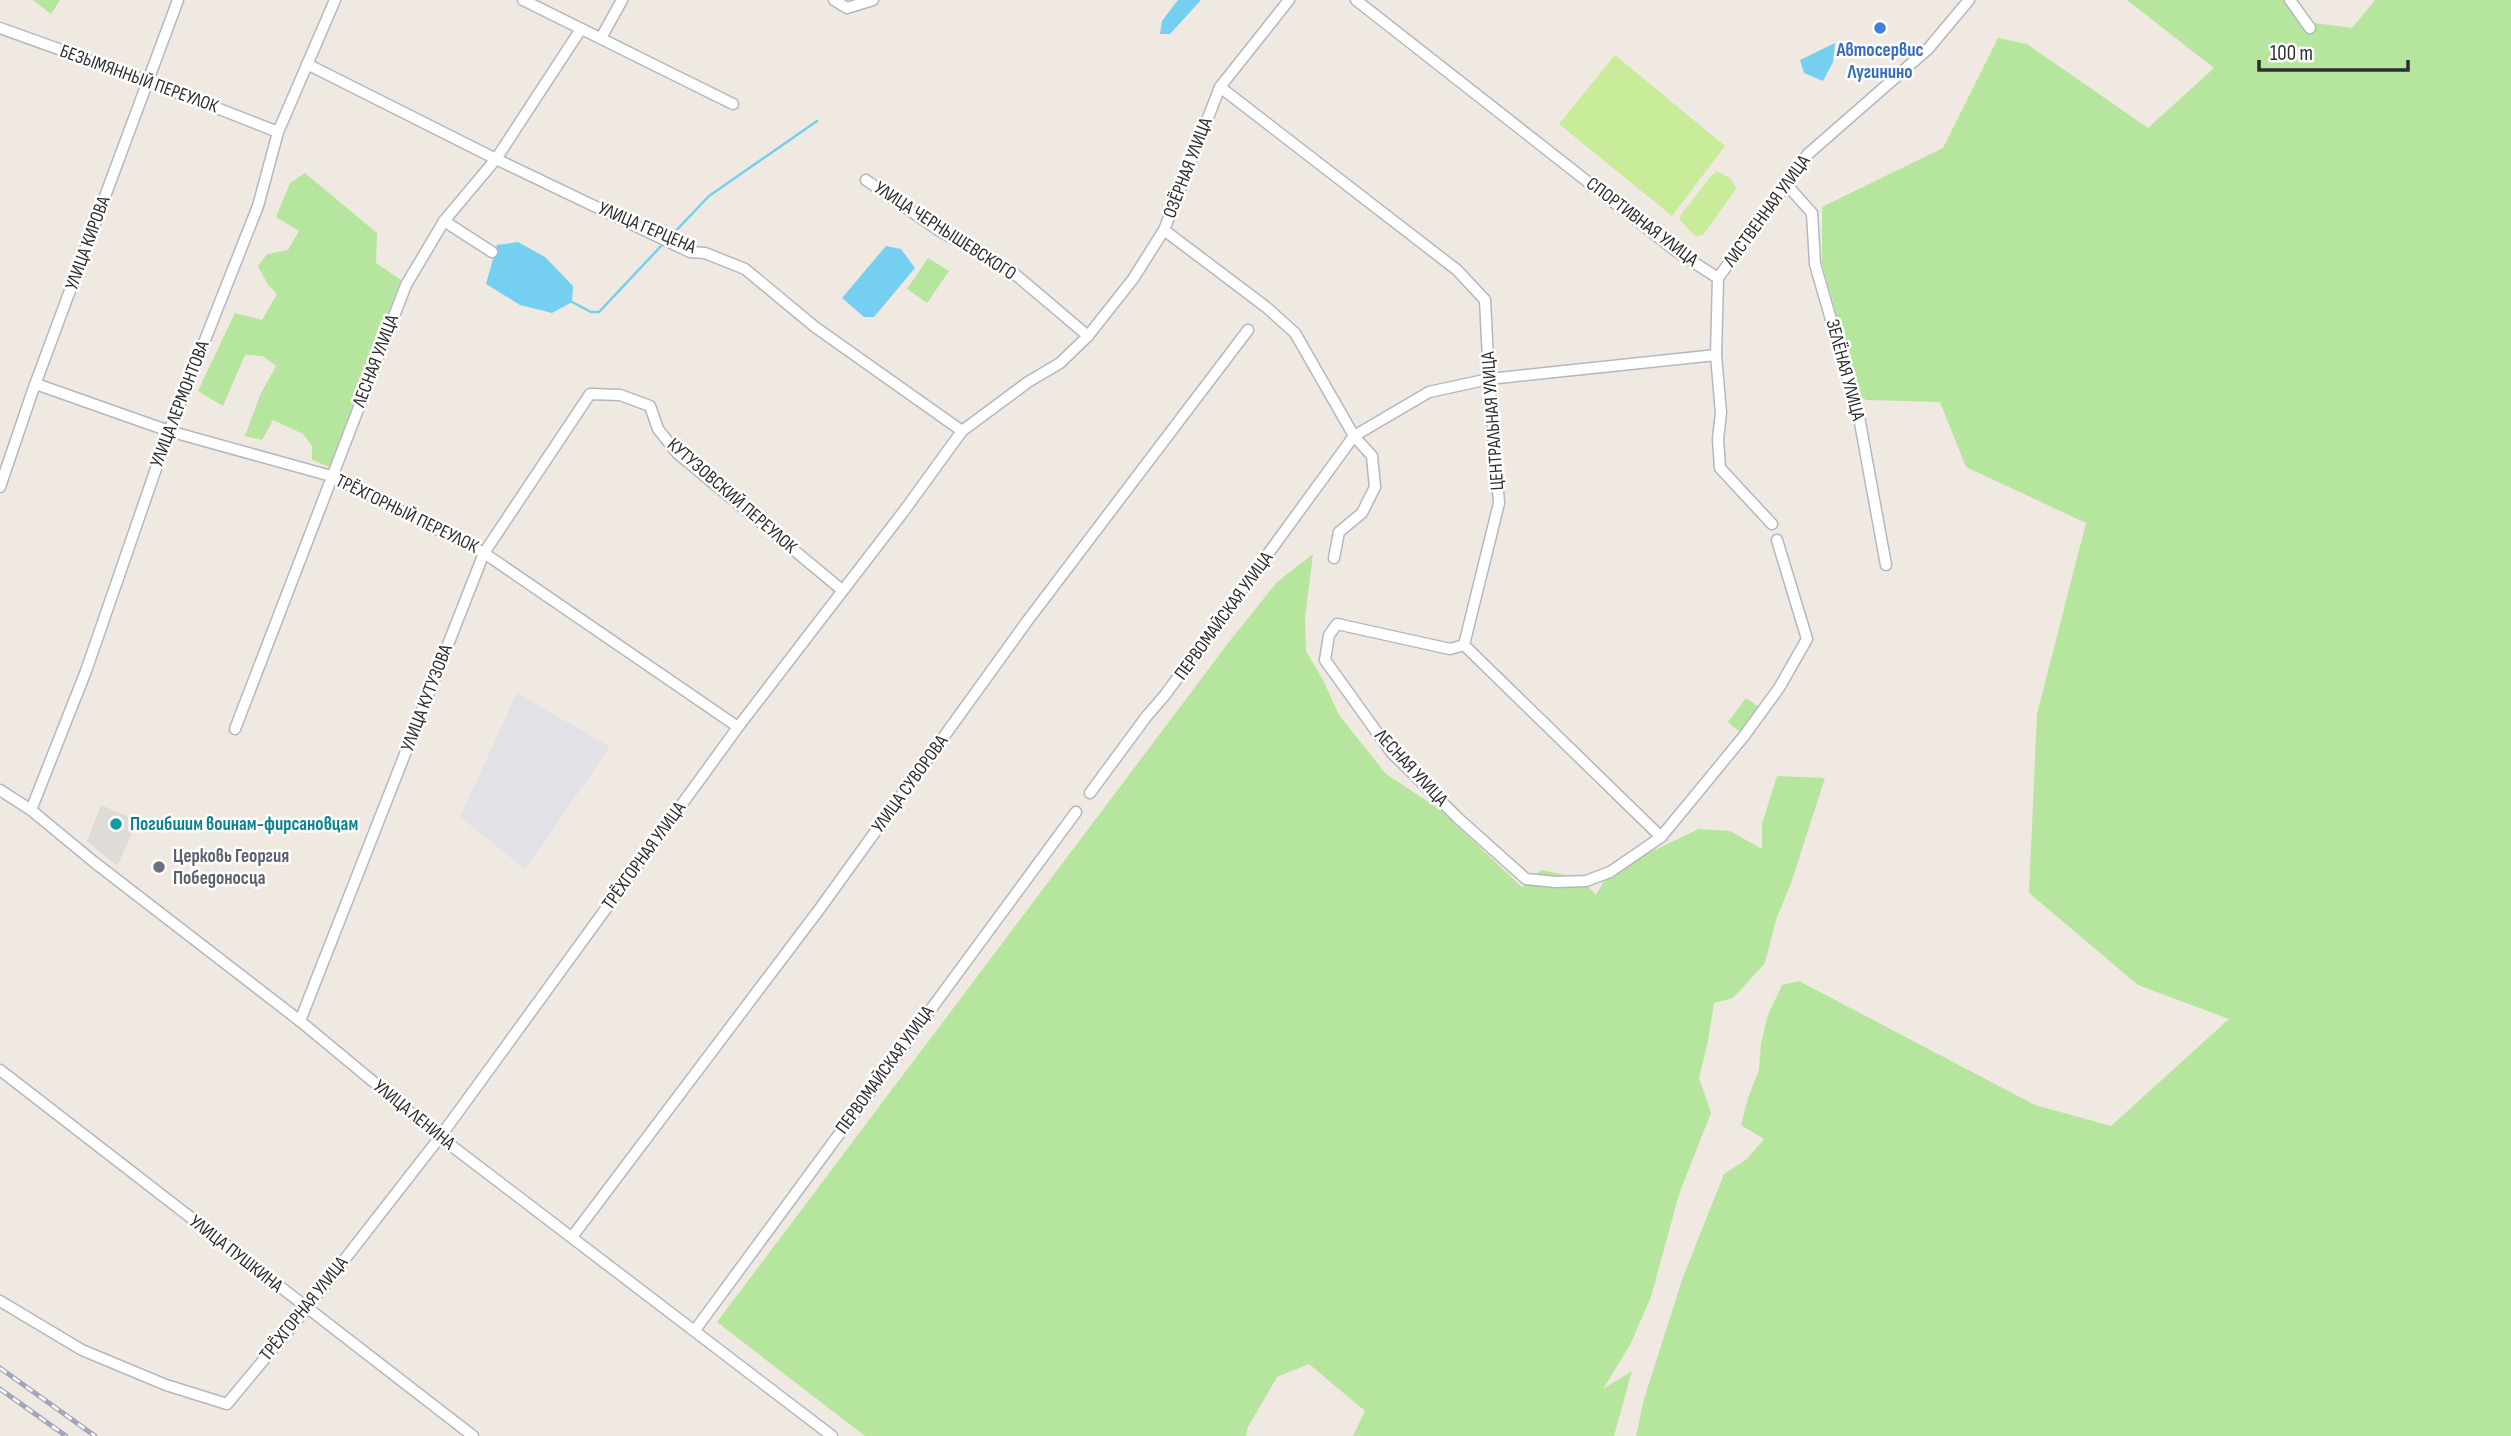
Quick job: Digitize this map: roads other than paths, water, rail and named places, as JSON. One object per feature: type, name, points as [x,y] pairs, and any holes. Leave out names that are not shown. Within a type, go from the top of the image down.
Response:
[{"type":"street","name":"УЛИЦА КИРОВА","points":[[0,487],[178,0]]},
{"type":"street","name":"УЛИЦА ЛЕРМОНТОВА","points":[[31,810],[86,671],[169,431],[258,206],[278,132],[335,0]]},
{"type":"street","points":[[523,0],[733,104]]},
{"type":"street","points":[[601,38],[622,0]]},
{"type":"street","points":[[834,0],[848,8],[873,0]]},
{"type":"street","name":"ОЗЁРНАЯ УЛИЦА","points":[[1088,336],[1133,279],[1164,230],[1220,87],[1289,0]]},
{"type":"street","name":"СПОРТИВНАЯ УЛИЦА","points":[[1356,0],[1676,251],[1718,278],[1716,355],[1721,413],[1718,439],[1720,468],[1772,524]]},
{"type":"street","name":"ЛИСТВЕННАЯ УЛИЦА","points":[[1718,278],[1808,155],[1928,49],[1969,0]]},
{"type":"street","points":[[2290,0],[2309,28]]},
{"type":"street","name":"БЕЗЫМЯННЫЙ ПЕРЕУЛОК","points":[[0,28],[148,81],[278,132]]},
{"type":"street","name":"ЛЕСНАЯ УЛИЦА","points":[[235,729],[406,285],[444,221],[496,159],[581,29]]},
{"type":"street","name":"УЛИЦА ГЕРЦЕНА","points":[[307,64],[690,252],[705,253],[745,269],[815,327],[962,431]]},
{"type":"street","name":"ЦЕНТРАЛЬНАЯ УЛИЦА","points":[[1220,87],[1457,270],[1485,300],[1499,503],[1464,646]]},
{"type":"street","name":"УЛИЦА ЧЕРНЫШЕВСКОГО","points":[[866,180],[938,230],[1010,270],[1088,336]]},
{"type":"street","name":"ЗЕЛЁНАЯ УЛИЦА","points":[[1786,184],[1812,213],[1815,264],[1859,417],[1886,565]]},
{"type":"street","points":[[444,221],[492,252]]},
{"type":"street","points":[[1164,230],[1266,307],[1295,333],[1354,436],[1372,456],[1375,487],[1362,513],[1339,533],[1334,558]]},
{"type":"street","name":"УЛИЦА СУВОРОВА","points":[[572,1237],[821,907],[1028,620],[1248,330]]},
{"type":"street","name":"ТРЁХГОРНАЯ УЛИЦА","points":[[0,1301],[82,1350],[166,1385],[227,1404],[306,1309],[440,1137],[738,727],[904,512],[962,431],[1028,382],[1060,363],[1088,336]]},
{"type":"street","points":[[1354,436],[1429,392],[1489,379],[1716,355]]},
{"type":"street","name":"ТРЁХГОРНЫЙ ПЕРЕУЛОК","points":[[36,384],[169,431],[331,477],[484,553],[738,727]]},
{"type":"street","name":"УЛИЦА КУТУЗОВА","points":[[300,1021],[484,553],[590,394]]},
{"type":"street","name":"КУТУЗОВСКИЙ ПЕРЕУЛОК","points":[[590,394],[620,395],[650,407],[658,429],[677,453],[842,590]]},
{"type":"street","name":"ПЕРВОМАЙСКАЯ УЛИЦА","points":[[1090,793],[1354,436]]},
{"type":"street","points":[[1464,646],[1661,837],[1744,736],[1779,688],[1807,639],[1777,540]]},
{"type":"street","name":"ЛЕСНАЯ УЛИЦА","points":[[1464,646],[1450,649],[1337,624],[1329,635],[1325,660],[1391,752],[1526,879],[1586,881],[1610,872],[1661,837]]},
{"type":"street","name":"УЛИЦА ЛЕНИНА","points":[[0,790],[31,810],[300,1021],[440,1137],[832,1436]]},
{"type":"street","name":"ПЕРВОМАЙСКАЯ УЛИЦА","points":[[695,1330],[1076,811]]},
{"type":"street","name":"УЛИЦА ПУШКИНА","points":[[0,1070],[473,1436]]},
{"type":"water","points":[[1178,0],[1201,0],[1170,34],[1160,34],[1162,21]]},
{"type":"water","points":[[1835,43],[1833,62],[1823,81],[1804,73],[1800,60]]},
{"type":"water","points":[[518,242],[545,257],[573,286],[572,302],[552,313],[520,305],[486,284],[497,245]]},
{"type":"water","points":[[886,246],[901,249],[915,268],[874,317],[864,317],[842,298]]},
{"type":"waterway","points":[[668,239],[709,196],[817,121]]},
{"type":"waterway","points":[[572,302],[591,312],[599,312],[663,244]]},
{"type":"railway","points":[[0,1368],[95,1436]]},
{"type":"railway","points":[[0,1389],[66,1436]]},
{"type":"place","name":"Автосервис Лугинино","points":[[1880,28]]},
{"type":"place","name":"Погибшим воинам-фирсановцам","points":[[116,824]]},
{"type":"place","name":"Церковь Георгия Победоносца","points":[[159,867]]}]
